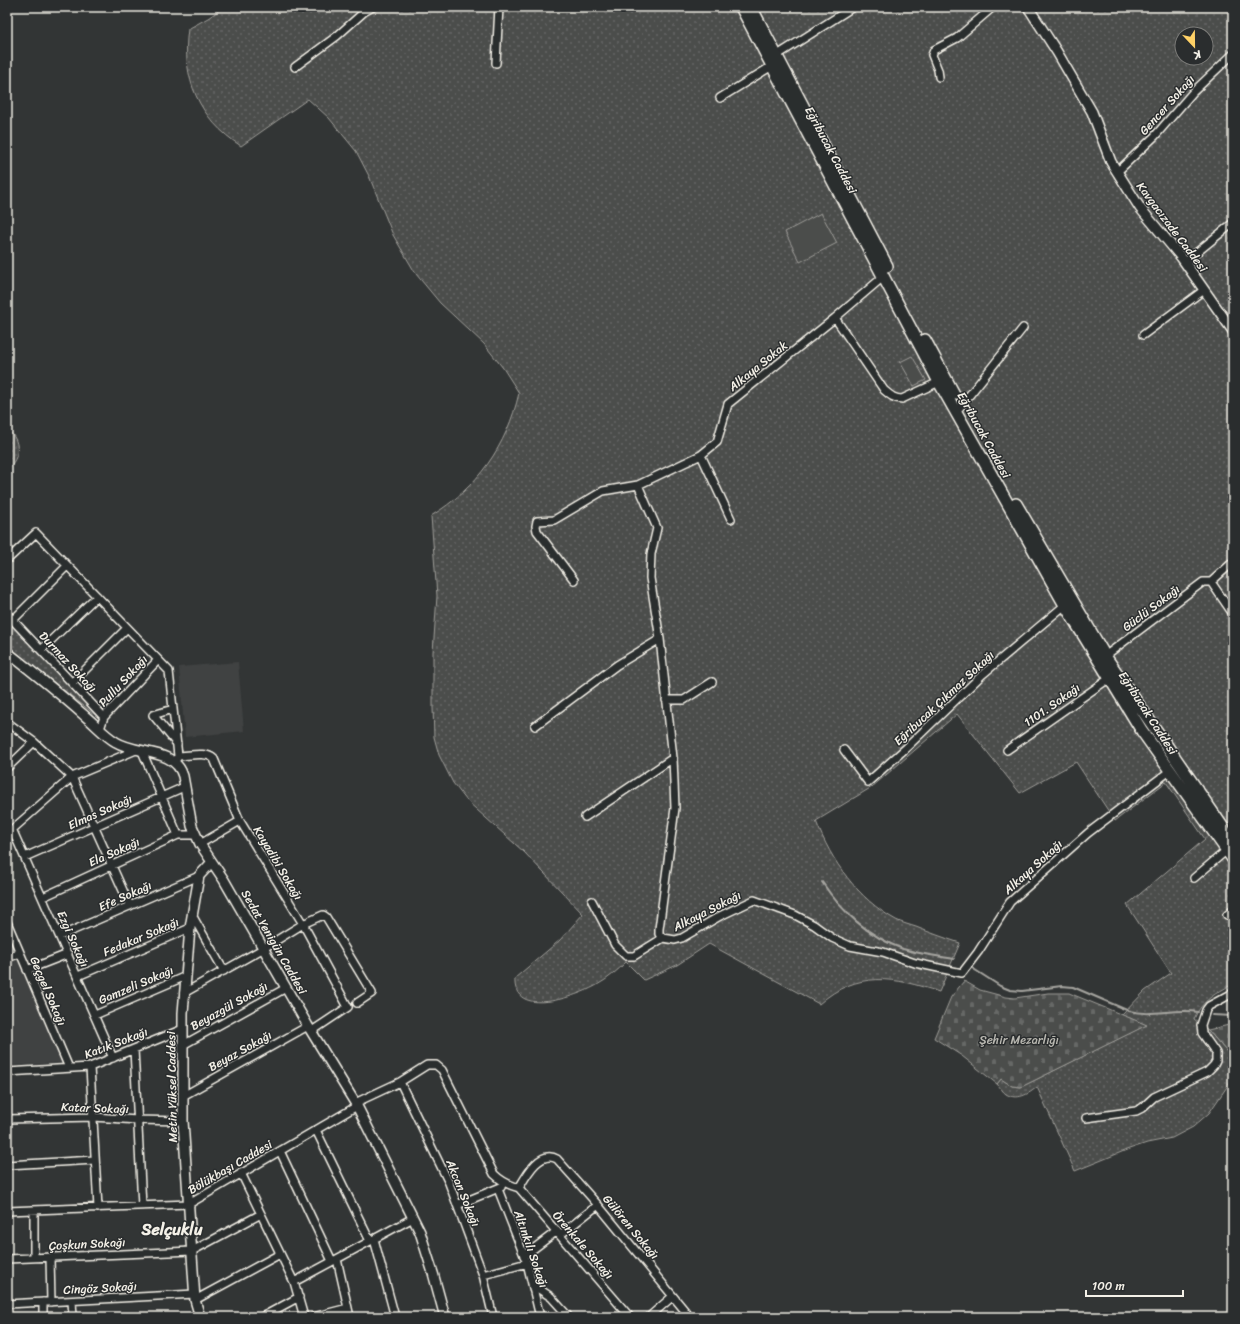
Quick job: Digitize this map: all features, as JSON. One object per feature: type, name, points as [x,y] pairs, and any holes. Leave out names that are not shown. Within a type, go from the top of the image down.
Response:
[{"type":"main road","name":"Eğribucak Caddesi","points":[[741,7],[774,61],[960,406],[1105,656],[1231,851]]},
{"type":"main road","name":"Eğribucak Caddesi","points":[[751,7],[774,61],[939,382],[1065,605],[1142,731],[1231,851]]},
{"type":"street","points":[[295,67],[337,36],[364,12],[373,7]]},
{"type":"street","points":[[496,62],[500,7]]},
{"type":"street","points":[[720,98],[853,7]]},
{"type":"street","points":[[938,77],[938,70],[932,55],[934,50],[957,38],[993,7]]},
{"type":"street","name":"Kavgacızade Caddesi","points":[[1028,7],[1057,52],[1092,112],[1111,162],[1117,172],[1140,208],[1185,262],[1233,331]]},
{"type":"street","name":"Gencer Sokağı","points":[[1117,172],[1155,136],[1193,92],[1233,54]]},
{"type":"street","points":[[1185,262],[1233,223]]},
{"type":"street","name":"Alkaya Sokak","points":[[574,580],[537,530],[536,522],[539,520],[554,520],[603,491],[638,485],[701,456],[717,442],[728,404],[835,318],[884,276]]},
{"type":"street","points":[[1143,335],[1204,290]]},
{"type":"street","points":[[835,318],[884,390],[891,396],[897,399],[902,399],[939,382]]},
{"type":"street","points":[[960,406],[1024,328]]},
{"type":"street","points":[[701,456],[731,519]]},
{"type":"street","name":"Alkaya Sokağı","points":[[638,485],[657,528],[651,554],[650,578],[660,639],[673,758],[675,808],[659,929],[659,934],[663,938],[675,940],[682,938],[720,916],[754,900],[795,915],[814,925],[832,938],[850,946],[883,952],[915,964],[962,973],[978,952],[1010,902],[1088,833],[1170,770]]},
{"type":"street","points":[[7,560],[36,532],[169,671],[177,744],[177,759],[139,751],[115,742],[31,670],[7,652]]},
{"type":"street","name":"Güclü Sokağı","points":[[1105,656],[1203,582],[1211,582],[1233,562]]},
{"type":"street","points":[[13,620],[68,566]]},
{"type":"street","points":[[1211,582],[1233,614]]},
{"type":"street","points":[[41,650],[96,596]]},
{"type":"street","name":"Eğribucak Çıkmaz Sokağı","points":[[844,750],[868,782],[906,748],[983,674],[1065,605]]},
{"type":"street","name":"Durmaz Sokağı","points":[[7,614],[104,717]]},
{"type":"street","points":[[72,683],[127,628]]},
{"type":"street","points":[[535,726],[617,665],[660,639]]},
{"type":"street","name":"Pullu Sokağı","points":[[104,717],[158,660]]},
{"type":"street","name":"1101. Sokağı","points":[[1006,750],[1110,678]]},
{"type":"street","points":[[666,700],[684,700],[712,682]]},
{"type":"street","points":[[173,709],[153,715],[177,744]]},
{"type":"street","points":[[100,729],[104,717]]},
{"type":"street","points":[[7,722],[34,742],[72,777],[130,906]]},
{"type":"street","points":[[7,768],[34,742]]},
{"type":"street","points":[[9,832],[72,777],[139,751]]},
{"type":"street","points":[[139,751],[178,836]]},
{"type":"street","name":"Kayadibi Sokağı","points":[[177,759],[206,755],[214,759],[240,821],[303,924],[348,1007]]},
{"type":"street","points":[[585,816],[673,758]]},
{"type":"street","name":"Sedat Yenigün Caddesi","points":[[177,759],[181,770],[192,826],[200,844],[264,948],[310,1029],[356,1104],[420,1232],[445,1317]]},
{"type":"street","name":"Elmas Sokağı","points":[[25,857],[184,787]]},
{"type":"street","points":[[200,844],[240,821]]},
{"type":"street","name":"Ezgi Sokağı","points":[[9,832],[25,857],[114,1058]]},
{"type":"street","name":"Ela Sokağı","points":[[43,897],[178,836],[196,835]]},
{"type":"street","points":[[1194,878],[1231,851]]},
{"type":"street","points":[[199,876],[212,862]]},
{"type":"street","name":"Efe Sokağı","points":[[60,936],[199,876]]},
{"type":"street","name":"Metin Yüksel Caddesi","points":[[199,876],[190,928],[182,1013],[184,1029],[183,1121],[195,1297],[200,1317]]},
{"type":"street","points":[[592,900],[615,945],[626,956],[634,956],[663,938]]},
{"type":"street","points":[[192,915],[224,971]]},
{"type":"street","points":[[184,993],[303,924],[322,915],[326,917],[372,993],[357,1003]]},
{"type":"street","name":"Geçgel Sokağı","points":[[7,922],[69,1068]]},
{"type":"street","name":"Fedakar Sokağı","points":[[78,976],[190,928]]},
{"type":"street","points":[[7,958],[20,953]]},
{"type":"street","points":[[27,970],[68,954]]},
{"type":"street","name":"Gamzeli Sokağı","points":[[95,1015],[186,976]]},
{"type":"street","name":"Beyazgül Sokağı","points":[[183,1045],[286,988]]},
{"type":"street","points":[[1086,1118],[1136,1111],[1142,1108],[1154,1097],[1207,1072],[1214,1065],[1217,1057],[1214,1049],[1202,1033],[1201,1025],[1206,1010],[1209,1006],[1233,993]]},
{"type":"street","name":"Beyaz Sokağı","points":[[183,1096],[310,1029],[348,1007]]},
{"type":"street","name":"Katık Sokağı","points":[[7,1072],[90,1067],[184,1029]]},
{"type":"street","points":[[134,1049],[142,1206]]},
{"type":"street","name":"Bölükbaşı Caddesi","points":[[7,1211],[189,1204],[316,1130],[356,1104],[400,1082],[427,1065],[432,1064],[442,1070],[494,1174],[508,1185]]},
{"type":"street","points":[[90,1067],[98,1208]]},
{"type":"street","name":"Akcan Sokağı","points":[[400,1082],[449,1183],[483,1276],[492,1317]]},
{"type":"street","name":"Katar Sokağı","points":[[7,1119],[94,1117],[183,1121]]},
{"type":"street","points":[[316,1130],[372,1240],[395,1317]]},
{"type":"street","points":[[280,1151],[334,1260],[350,1317]]},
{"type":"street","name":"Gülören Sokağı","points":[[519,1188],[527,1175],[543,1158],[550,1157],[557,1159],[598,1205],[690,1317]]},
{"type":"street","points":[[7,1165],[95,1160]]},
{"type":"street","points":[[241,1173],[294,1282],[304,1317]]},
{"type":"street","points":[[457,1205],[508,1185],[519,1188]]},
{"type":"street","name":"Örenkale Sokağı","points":[[519,1188],[630,1317]]},
{"type":"street","name":"Altınkılı Sokağı","points":[[498,1189],[526,1259],[540,1317]]},
{"type":"street","points":[[483,1276],[526,1259],[558,1233],[598,1205]]},
{"type":"street","points":[[34,1210],[34,1258]]},
{"type":"street","points":[[192,1250],[261,1214]]},
{"type":"street","points":[[294,1282],[413,1218]]},
{"type":"street","name":"Çoşkun Sokağı","points":[[7,1259],[192,1250]]},
{"type":"street","points":[[195,1297],[280,1254]]},
{"type":"street","points":[[50,1257],[52,1302]]},
{"type":"street","points":[[533,1285],[551,1296],[569,1317]]},
{"type":"street","points":[[649,1317],[673,1296]]},
{"type":"street","name":"Cingöz Sokağı","points":[[7,1304],[195,1297]]},
{"type":"street","points":[[262,1317],[298,1297]]},
{"type":"street","points":[[72,1301],[73,1317]]},
{"type":"street","points":[[43,1302],[43,1317]]},
{"type":"street","points":[[313,1317],[348,1308]]},
{"type":"shaded area","points":[[238,662],[244,731],[185,737],[179,667]]},
{"type":"shaded area","points":[[16,955],[62,1063],[7,1066],[7,958]]},
{"type":"green space","points":[[224,7],[1233,7],[1233,984],[1215,994],[1205,1002],[1197,1012],[1194,1019],[1208,1030],[1233,1059],[1233,1078],[1209,1113],[1193,1127],[1172,1138],[1147,1143],[1129,1149],[1075,1171],[1037,1087],[1023,1096],[1014,1097],[1006,1094],[997,1084],[1001,1079],[1012,1086],[1021,1087],[1146,1025],[1122,1015],[1145,991],[1171,973],[1127,905],[1205,839],[1166,782],[1115,821],[1076,762],[1020,793],[957,714],[872,787],[816,821],[829,850],[847,878],[870,901],[898,921],[960,943],[939,992],[892,980],[862,981],[833,993],[819,1004],[709,944],[677,965],[644,980],[626,962],[612,975],[597,985],[588,990],[562,999],[535,1002],[524,998],[517,991],[515,978],[560,940],[583,914],[524,852],[467,801],[453,783],[439,755],[434,737],[433,708],[433,652],[437,596],[431,516],[462,492],[476,479],[488,464],[507,431],[519,393],[503,368],[484,344],[440,303],[416,274],[393,235],[369,176],[356,151],[329,118],[308,99],[241,146],[226,135],[214,123],[196,96],[187,64],[188,29]]},
{"type":"green space","points":[[821,213],[837,243],[800,262],[785,232]]},
{"type":"green space","points":[[912,356],[926,380],[914,386],[900,362]]},
{"type":"green space","points":[[7,429],[15,438],[18,449],[15,460],[7,469]]},
{"type":"green space","points":[[7,621],[97,713],[99,718],[7,645]]},
{"type":"green space","name":"Şehir Mezarlığı","points":[[964,981],[980,990],[1006,997],[1015,998],[1048,993],[1069,993],[1147,1025],[1021,1087],[1012,1086],[1001,1079],[997,1084],[962,1056],[934,1038],[951,997]]},
{"type":"green space","points":[[1233,1024],[1233,1059],[1208,1030]]},
{"type":"waterway","points":[[822,882],[847,913],[879,938],[909,951],[954,959]]},
{"type":"waterway","points":[[972,968],[1000,986],[1010,990],[1022,991],[1062,986],[1073,987],[1129,1011],[1138,1013],[1181,1011],[1198,1012]]},
{"type":"waterway","points":[[1212,1015],[1233,1016]]},
{"type":"district","name":"Selçuklu","points":[[172,1229]]}]
